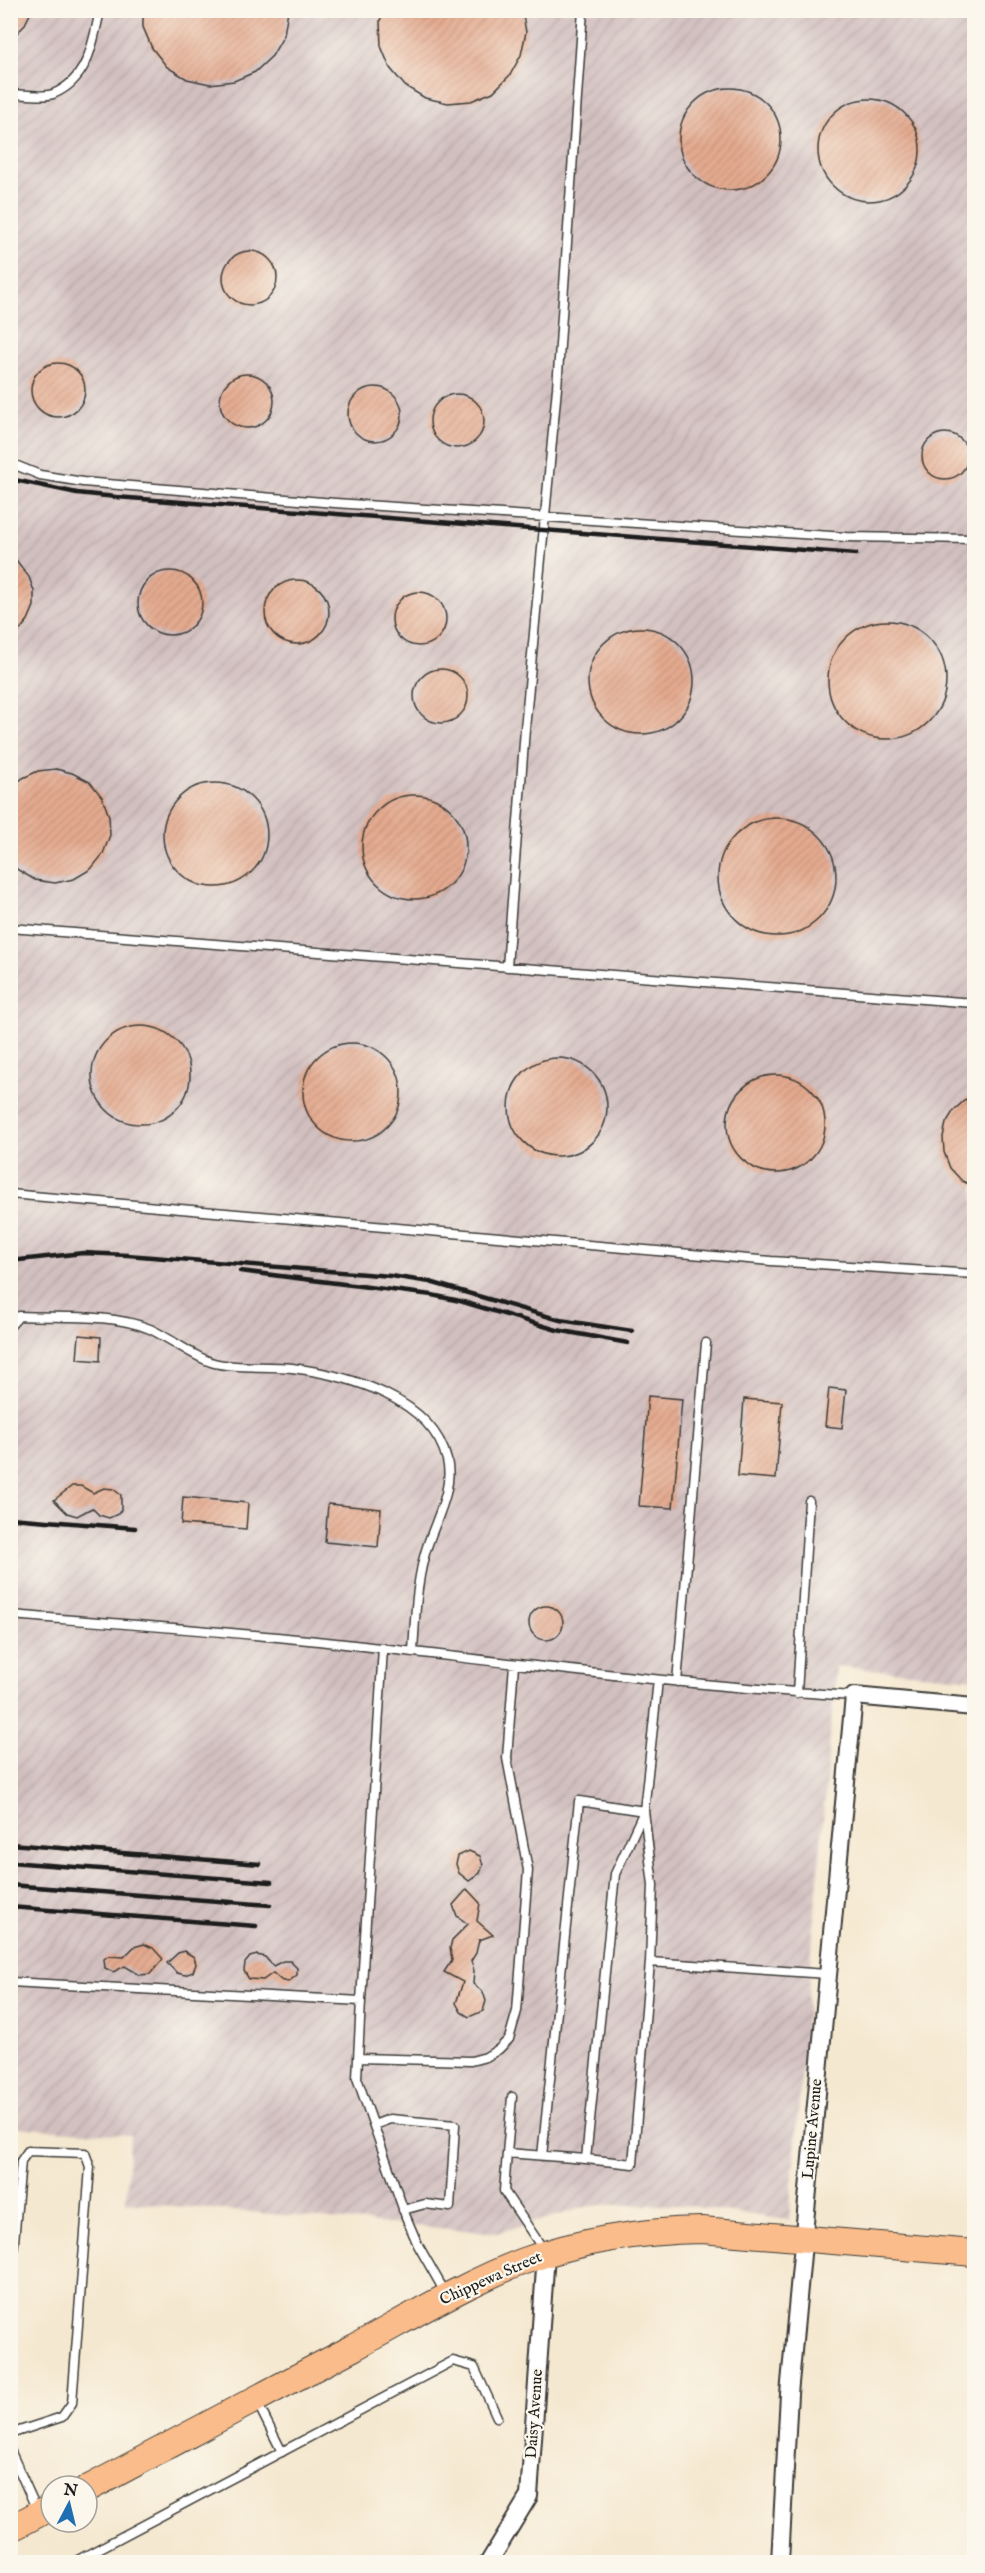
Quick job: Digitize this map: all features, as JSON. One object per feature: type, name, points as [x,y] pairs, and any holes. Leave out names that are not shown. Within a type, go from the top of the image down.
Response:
[{"type":"main road","name":"Chippewa Street","points":[[99,2483],[489,2276],[546,2254],[592,2241],[665,2230],[702,2230],[975,2253]]},
{"type":"main road","points":[[10,2529],[39,2514]]},
{"type":"street","points":[[854,1696],[975,1707]]},
{"type":"street","name":"Lupine Avenue","points":[[780,2562],[789,2394],[854,1696]]},
{"type":"street","name":"Daisy Avenue","points":[[489,2562],[529,2496],[546,2254]]},
{"type":"lane","points":[[10,94],[52,94],[79,77],[91,51],[100,10]]},
{"type":"lane","points":[[507,967],[525,729],[545,518],[583,10]]},
{"type":"lane","points":[[10,463],[40,475],[83,482],[545,518],[846,537],[975,539]]},
{"type":"lane","points":[[10,928],[975,1003]]},
{"type":"lane","points":[[10,1194],[771,1261],[975,1274]]},
{"type":"lane","points":[[10,1326],[19,1316],[113,1320],[149,1329],[214,1363],[292,1368],[331,1375],[375,1388],[411,1409],[441,1443],[448,1462],[448,1477],[443,1500],[424,1557],[418,1591],[413,1652]]},
{"type":"lane","points":[[677,1682],[706,1343]]},
{"type":"lane","points":[[797,1693],[809,1501]]},
{"type":"lane","points":[[10,1615],[383,1648],[677,1682],[854,1696]]},
{"type":"lane","points":[[383,1648],[357,2078],[418,2245],[447,2297]]},
{"type":"lane","points":[[358,2058],[471,2061],[486,2057],[509,2039],[517,2011],[528,1870],[507,1758],[514,1664]]},
{"type":"lane","points":[[507,2153],[633,2164],[650,1962],[653,1885],[644,1811],[658,1680]]},
{"type":"lane","points":[[542,2156],[579,1800],[644,1811]]},
{"type":"lane","points":[[586,2159],[615,1874],[644,1811]]},
{"type":"lane","points":[[650,1962],[827,1974]]},
{"type":"lane","points":[[10,1982],[361,2001]]},
{"type":"lane","points":[[512,2097],[504,2191],[546,2254]]},
{"type":"lane","points":[[374,2125],[390,2119],[455,2125],[450,2207],[425,2204],[404,2210]]},
{"type":"lane","points":[[10,2288],[21,2161],[28,2151],[85,2153],[90,2167],[72,2403],[62,2417],[10,2434]]},
{"type":"lane","points":[[74,2562],[453,2361],[474,2367],[497,2416]]},
{"type":"lane","points":[[255,2399],[282,2452]]},
{"type":"lane","points":[[10,2450],[39,2501]]},
{"type":"shaded area","points":[[10,11],[974,11],[974,1679],[836,1666],[789,2220],[681,2205],[593,2205],[497,2233],[126,2202],[130,2135],[11,2127]]},
{"type":"building","points":[[10,10],[32,10],[24,26],[10,40]]},
{"type":"building","points":[[143,10],[288,10],[284,35],[272,56],[255,72],[234,81],[210,84],[187,79],[167,67],[152,48],[143,27]]},
{"type":"building","points":[[383,10],[522,10],[526,32],[521,55],[510,75],[493,92],[471,101],[448,103],[425,98],[405,86],[390,68],[381,46],[380,21]]},
{"type":"building","points":[[730,88],[749,92],[766,103],[777,120],[781,139],[777,158],[766,175],[749,186],[730,190],[711,186],[694,175],[683,158],[679,139],[683,120],[694,103],[711,92]]},
{"type":"building","points":[[869,99],[888,103],[905,114],[916,131],[920,150],[916,169],[905,186],[888,197],[869,201],[850,197],[833,186],[822,169],[818,150],[822,131],[833,114],[850,103]]},
{"type":"building","points":[[250,251],[260,253],[269,259],[275,268],[277,278],[275,288],[269,297],[260,303],[250,305],[240,303],[231,297],[225,288],[223,278],[225,268],[231,259],[240,253]]},
{"type":"building","points":[[58,363],[68,365],[77,371],[83,380],[85,390],[83,400],[77,409],[68,415],[58,417],[48,415],[39,409],[33,400],[31,390],[33,380],[39,371],[48,365]]},
{"type":"building","points":[[247,374],[257,376],[266,382],[272,391],[274,401],[272,411],[266,420],[257,426],[247,428],[237,426],[228,420],[222,411],[220,401],[222,391],[228,382],[237,376]]},
{"type":"building","points":[[375,387],[385,389],[394,395],[400,404],[402,414],[400,424],[394,433],[385,439],[375,441],[365,439],[356,433],[350,424],[348,414],[350,404],[356,395],[365,389]]},
{"type":"building","points":[[457,394],[467,396],[476,402],[482,411],[484,421],[482,431],[476,440],[467,446],[457,448],[447,446],[438,440],[432,431],[430,421],[432,411],[438,402],[447,396]]},
{"type":"building","points":[[945,433],[961,440],[968,456],[961,472],[945,479],[929,472],[922,456],[929,440]]},
{"type":"building","points":[[10,552],[29,577],[34,591],[34,606],[28,620],[10,642]]},
{"type":"building","points":[[170,571],[188,577],[196,585],[202,603],[196,621],[188,629],[170,635],[152,629],[144,621],[138,603],[144,585],[152,577]]},
{"type":"building","points":[[297,580],[315,586],[323,594],[329,612],[323,630],[315,638],[297,644],[279,638],[271,630],[265,612],[271,594],[279,586]]},
{"type":"building","points":[[419,592],[429,594],[438,600],[444,609],[446,619],[444,629],[438,638],[429,644],[419,646],[409,644],[400,638],[394,629],[392,619],[394,609],[400,600],[409,594]]},
{"type":"building","points":[[887,621],[920,631],[936,647],[946,680],[936,713],[920,729],[887,739],[854,729],[838,713],[828,680],[838,647],[854,631]]},
{"type":"building","points":[[641,628],[661,632],[679,643],[690,661],[694,681],[690,701],[679,719],[661,730],[641,734],[621,730],[603,719],[592,701],[588,681],[592,661],[603,643],[621,632]]},
{"type":"building","points":[[441,669],[451,671],[460,677],[466,686],[468,696],[466,706],[460,715],[451,721],[441,723],[431,721],[422,715],[416,706],[414,696],[416,686],[422,677],[431,671]]},
{"type":"building","points":[[56,769],[72,773],[90,782],[102,797],[109,816],[110,835],[103,854],[91,869],[74,879],[55,883],[35,880],[18,870],[10,862],[10,788],[23,778],[38,771]]},
{"type":"building","points":[[215,783],[235,787],[244,792],[258,806],[263,815],[267,835],[263,855],[258,864],[244,878],[235,883],[215,887],[195,883],[186,878],[172,864],[167,855],[163,835],[167,815],[172,806],[186,792],[195,787]]},
{"type":"building","points":[[414,795],[434,799],[443,804],[457,818],[462,827],[466,847],[462,867],[457,876],[443,890],[434,895],[414,899],[394,895],[385,890],[371,876],[366,867],[362,847],[366,827],[371,818],[385,804],[394,799]]},
{"type":"building","points":[[777,818],[810,828],[826,844],[836,877],[826,910],[810,926],[777,936],[744,926],[728,910],[718,877],[728,844],[744,828]]},
{"type":"building","points":[[141,1026],[160,1030],[176,1040],[186,1056],[190,1075],[186,1094],[176,1110],[160,1120],[141,1124],[122,1120],[106,1110],[96,1094],[92,1075],[96,1056],[106,1040],[122,1030]]},
{"type":"building","points":[[352,1043],[371,1046],[387,1057],[398,1073],[401,1092],[398,1111],[387,1127],[371,1138],[352,1141],[333,1138],[317,1127],[306,1111],[303,1092],[306,1073],[317,1057],[333,1046]]},
{"type":"building","points":[[558,1058],[577,1062],[593,1072],[603,1088],[607,1107],[603,1126],[593,1142],[577,1152],[558,1156],[539,1152],[523,1142],[513,1126],[509,1107],[513,1088],[523,1072],[539,1062]]},
{"type":"building","points":[[776,1075],[795,1079],[811,1089],[821,1105],[825,1124],[821,1143],[811,1159],[795,1169],[776,1173],[757,1169],[741,1159],[731,1143],[727,1124],[731,1105],[741,1089],[757,1079]]},
{"type":"building","points":[[975,1091],[975,1187],[962,1181],[950,1168],[944,1152],[943,1137],[946,1123],[954,1110]]},
{"type":"building","points":[[79,1335],[101,1337],[100,1361],[77,1359]]},
{"type":"building","points":[[829,1388],[846,1390],[842,1428],[825,1426]]},
{"type":"building","points":[[648,1396],[682,1399],[673,1508],[639,1506]]},
{"type":"building","points":[[744,1399],[782,1402],[776,1479],[738,1476]]},
{"type":"building","points":[[72,1486],[81,1486],[93,1493],[104,1488],[113,1489],[121,1495],[121,1510],[109,1518],[99,1515],[92,1508],[77,1516],[67,1513],[54,1500]]},
{"type":"building","points":[[183,1497],[248,1503],[246,1529],[181,1524]]},
{"type":"building","points":[[328,1504],[381,1509],[378,1547],[325,1542]]},
{"type":"building","points":[[546,1606],[558,1611],[563,1623],[558,1635],[546,1640],[534,1635],[529,1623],[534,1611]]},
{"type":"building","points":[[469,1851],[480,1856],[483,1865],[480,1873],[469,1881],[459,1873],[456,1864],[458,1856]]},
{"type":"building","points":[[467,1889],[480,1903],[477,1921],[493,1935],[479,1940],[476,1953],[471,1961],[474,1971],[473,1984],[483,1992],[486,2001],[483,2011],[469,2017],[461,2012],[456,2003],[463,1982],[444,1972],[452,1960],[450,1948],[452,1940],[468,1924],[457,1916],[453,1905]]},
{"type":"building","points":[[144,1944],[153,1948],[163,1959],[150,1974],[140,1975],[125,1966],[113,1972],[105,1968],[104,1959],[108,1956],[124,1957],[134,1947]]},
{"type":"building","points":[[184,1951],[194,1957],[196,1964],[193,1972],[185,1975],[177,1973],[167,1963],[178,1953]]},
{"type":"building","points":[[257,1955],[265,1957],[273,1966],[283,1961],[290,1961],[297,1968],[297,1975],[288,1982],[281,1980],[273,1973],[263,1980],[249,1979],[244,1971],[245,1963],[250,1957]]},
{"type":"railway","points":[[10,479],[77,493],[116,497],[856,554]]},
{"type":"railway","points":[[10,1261],[83,1253],[391,1276],[430,1282],[560,1320],[632,1331]]},
{"type":"railway","points":[[240,1271],[432,1295],[557,1330],[628,1343]]},
{"type":"railway","points":[[10,1518],[135,1528]]},
{"type":"railway","points":[[10,1844],[260,1864]]},
{"type":"railway","points":[[10,1862],[271,1882]]},
{"type":"railway","points":[[10,1885],[270,1905]]},
{"type":"railway","points":[[10,1907],[256,1926]]}]
